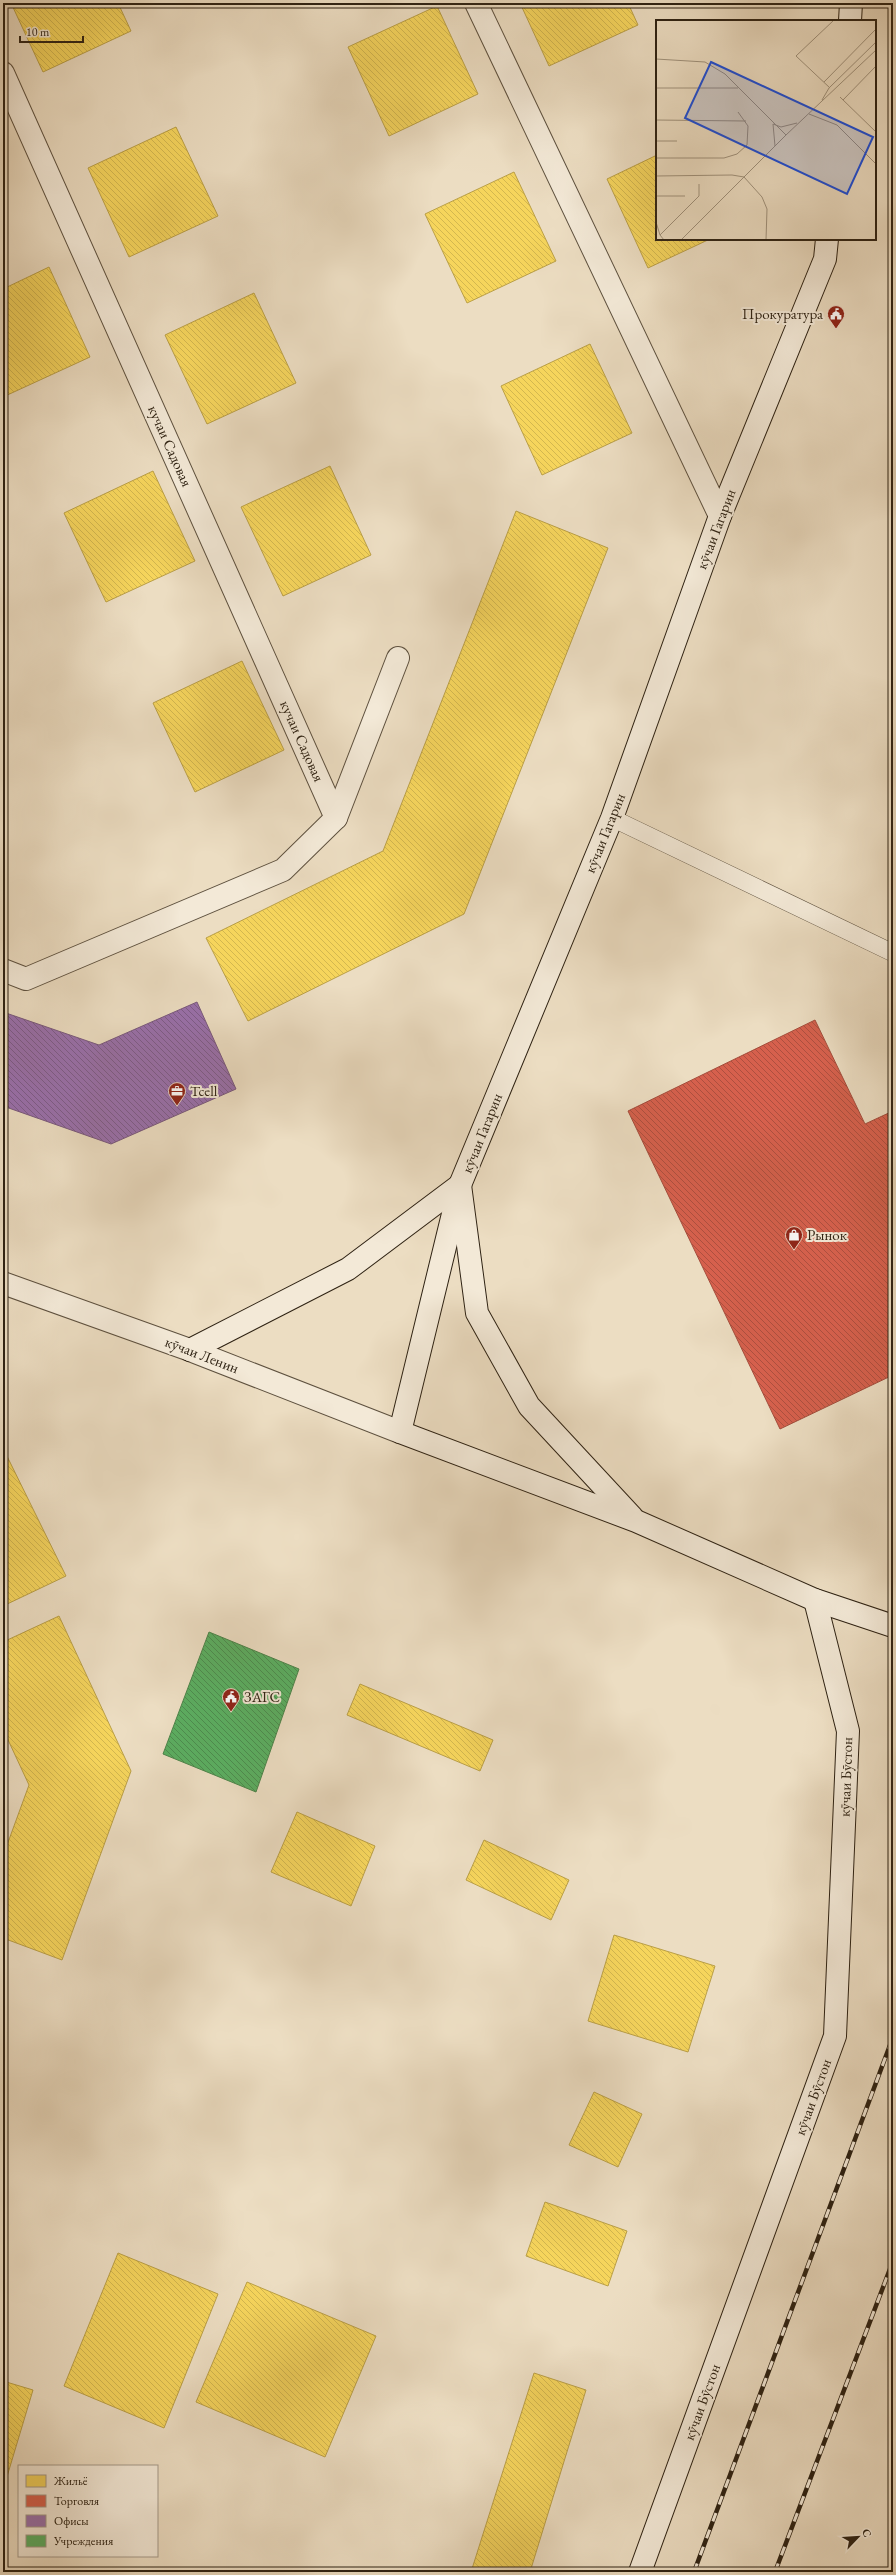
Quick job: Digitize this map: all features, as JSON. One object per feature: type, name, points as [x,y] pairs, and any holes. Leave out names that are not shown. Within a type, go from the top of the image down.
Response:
[{"type":"main road","points":[[476,3],[720,516]]},
{"type":"main road","points":[[850,20],[852,3]]},
{"type":"main road","name":"кучаи Садовая","points":[[3,73],[336,818]]},
{"type":"main road","name":"кӯчаи Гагарин","points":[[400,1432],[460,1185],[612,818],[720,516],[824,259],[827,240]]},
{"type":"main road","points":[[3,970],[26,979],[283,870],[336,818],[398,658]]},
{"type":"main road","points":[[190,1350],[348,1269],[460,1185],[477,1313],[529,1406],[636,1521]]},
{"type":"main road","name":"кӯчаи Ленин","points":[[3,1283],[190,1350],[400,1432],[636,1521],[815,1600],[893,1626]]},
{"type":"main road","name":"кӯчаи Бӯстон","points":[[640,2572],[835,2036],[848,1731],[815,1600]]},
{"type":"lane","points":[[612,818],[893,953]]},
{"type":"building: Жильё","points":[[11,3],[118,3],[131,31],[43,72]]},
{"type":"building: Жильё","points":[[520,3],[628,3],[638,25],[549,66]]},
{"type":"building: Жильё","points":[[437,6],[478,94],[389,136],[348,47]]},
{"type":"building: Жильё","points":[[176,127],[218,216],[129,257],[88,168]]},
{"type":"building: Жильё","points":[[656,155],[656,240],[708,240],[648,268],[607,179]]},
{"type":"building: Жильё","points":[[514,172],[556,261],[467,303],[425,214]]},
{"type":"building: Жильё","points":[[49,267],[90,357],[3,397],[3,289]]},
{"type":"building: Жильё","points":[[254,293],[296,383],[207,424],[165,335]]},
{"type":"building: Жильё","points":[[590,344],[632,433],[542,475],[501,386]]},
{"type":"building: Жильё","points":[[330,466],[371,555],[283,596],[241,507]]},
{"type":"building: Жильё","points":[[153,471],[195,561],[106,602],[64,513]]},
{"type":"building: Жильё","points":[[516,511],[608,548],[464,914],[248,1021],[206,938],[383,851]]},
{"type":"building: Жильё","points":[[242,661],[284,750],[195,792],[153,703]]},
{"type":"building: Жильё","points":[[3,1448],[66,1576],[3,1606]]},
{"type":"building: Жильё","points":[[59,1616],[131,1771],[62,1960],[3,1938],[3,1856],[29,1785],[3,1729],[3,1642]]},
{"type":"building: Жильё","points":[[360,1684],[493,1740],[480,1771],[347,1715]]},
{"type":"building: Жильё","points":[[297,1812],[375,1846],[351,1906],[271,1872]]},
{"type":"building: Жильё","points":[[484,1840],[569,1880],[551,1920],[466,1880]]},
{"type":"building: Жильё","points":[[614,1935],[715,1966],[688,2052],[588,2021]]},
{"type":"building: Жильё","points":[[594,2092],[642,2114],[618,2167],[569,2145]]},
{"type":"building: Жильё","points":[[545,2202],[627,2231],[608,2286],[526,2256]]},
{"type":"building: Жильё","points":[[118,2253],[218,2294],[164,2428],[64,2386]]},
{"type":"building: Жильё","points":[[247,2282],[376,2336],[325,2457],[196,2402]]},
{"type":"building: Жильё","points":[[534,2373],[586,2390],[530,2572],[471,2572]]},
{"type":"building: Жильё","points":[[3,2381],[33,2390],[3,2490]]},
{"type":"building: Торговля","name":"Рынок","points":[[815,1020],[865,1124],[893,1111],[893,1375],[780,1429],[628,1111]]},
{"type":"building: Офисы","points":[[197,1002],[236,1089],[111,1144],[3,1106],[3,1012],[99,1045]]},
{"type":"building: Учреждения","name":"ЗАГС","points":[[209,1632],[299,1669],[256,1792],[163,1754]]},
{"type":"railway","points":[[694,2572],[893,2037]]},
{"type":"railway","points":[[775,2572],[893,2261]]},
{"type":"place","name":"Прокуратура","points":[[836,329]]},
{"type":"place","name":"Tcell","points":[[177,1106]]},
{"type":"place","name":"Рынок","points":[[794,1250]]},
{"type":"place","name":"ЗАГС","points":[[231,1712]]}]
